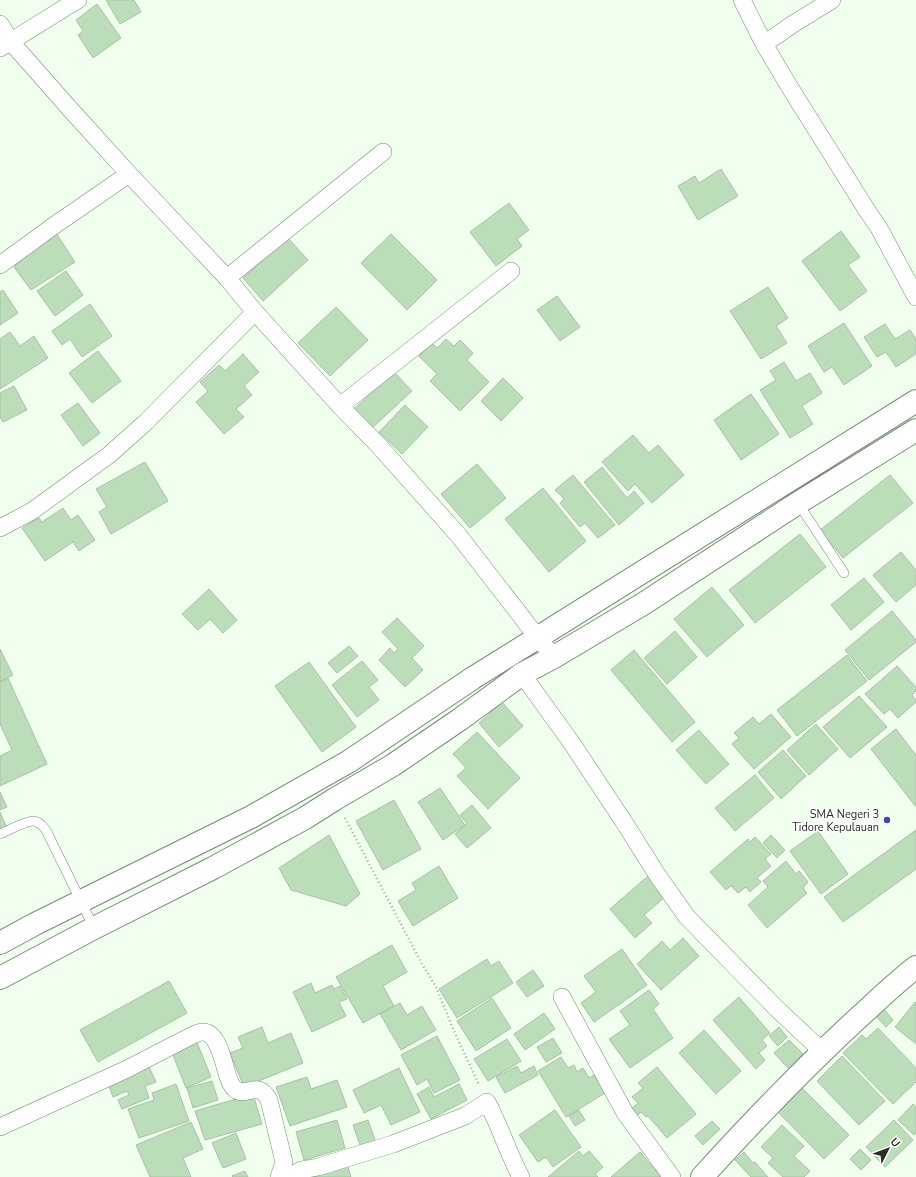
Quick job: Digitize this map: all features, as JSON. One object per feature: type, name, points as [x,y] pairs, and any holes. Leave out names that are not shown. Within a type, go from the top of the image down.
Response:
[{"type":"street","points":[[5,45],[78,0]]},
{"type":"street","points":[[742,0],[764,44],[792,91],[868,212],[880,228],[916,297]]},
{"type":"street","points":[[764,44],[832,0]]},
{"type":"street","points":[[0,24],[5,45],[227,278],[255,312],[340,406],[380,447],[459,536],[554,657]]},
{"type":"street","points":[[227,278],[383,152]]},
{"type":"street","points":[[0,265],[129,174]]},
{"type":"street","points":[[340,406],[511,272]]},
{"type":"street","points":[[0,528],[32,511],[109,456],[146,422],[255,312]]},
{"type":"street","points":[[0,943],[35,924],[251,817],[341,766],[473,678],[916,401]]},
{"type":"street","points":[[0,978],[305,818],[393,765],[460,720],[522,674],[554,657],[642,604],[798,503],[916,430]]},
{"type":"street","points":[[522,674],[572,745],[658,876],[687,917],[776,1008],[822,1052]]},
{"type":"street","points":[[702,1177],[773,1100],[822,1052],[902,978],[916,967]]},
{"type":"street","points":[[562,998],[625,1113],[672,1177]]},
{"type":"street","points":[[0,1127],[127,1069],[193,1035],[202,1032],[208,1033],[218,1045],[228,1078],[235,1090],[244,1092],[257,1089],[261,1090],[269,1100],[284,1162],[278,1177]]},
{"type":"street","points":[[289,1177],[301,1170],[400,1142],[465,1116],[487,1102],[497,1120],[514,1164],[522,1177]]},
{"type":"lane","points":[[798,503],[844,573]]},
{"type":"lane","points":[[0,834],[27,822],[34,821],[41,824],[46,830],[94,928]]},
{"type":"path","points":[[335,799],[422,964],[436,987],[454,1031],[487,1102]]},
{"type":"building","points":[[106,0],[134,0],[141,12],[120,24]]},
{"type":"building","points":[[97,4],[121,38],[93,58],[78,35],[83,31],[76,20]]},
{"type":"building","points":[[721,169],[738,196],[698,220],[678,186],[695,176],[699,183]]},
{"type":"building","points":[[509,203],[529,230],[517,239],[522,246],[496,266],[470,232]]},
{"type":"building","points":[[54,230],[75,262],[31,290],[14,267]]},
{"type":"building","points":[[841,231],[860,257],[848,265],[867,291],[840,311],[802,261]]},
{"type":"building","points":[[391,234],[437,280],[407,310],[361,263]]},
{"type":"building","points":[[288,238],[308,260],[263,301],[243,278]]},
{"type":"building","points":[[66,271],[83,295],[55,316],[37,291]]},
{"type":"building","points":[[768,287],[788,318],[776,326],[787,343],[761,359],[730,311]]},
{"type":"building","points":[[3,290],[18,313],[0,325],[0,292]]},
{"type":"building","points":[[557,296],[580,327],[560,341],[537,310]]},
{"type":"building","points":[[90,304],[112,336],[82,357],[70,339],[62,345],[52,331]]},
{"type":"building","points":[[336,307],[368,340],[330,376],[298,343]]},
{"type":"building","points":[[844,323],[872,366],[844,385],[832,367],[824,372],[808,346]]},
{"type":"building","points":[[885,324],[895,339],[910,330],[916,339],[916,354],[896,367],[886,352],[877,357],[864,337]]},
{"type":"building","points":[[10,332],[20,346],[34,336],[48,358],[0,389],[0,339]]},
{"type":"building","points":[[446,339],[454,346],[460,340],[473,353],[467,360],[489,382],[460,411],[430,381],[437,374],[419,356],[432,343],[437,348]]},
{"type":"building","points":[[98,351],[121,381],[92,403],[69,373]]},
{"type":"building","points":[[243,354],[259,372],[244,386],[252,395],[236,409],[244,417],[224,434],[196,402],[208,391],[200,382],[219,365],[225,371]]},
{"type":"building","points":[[784,362],[796,381],[810,373],[822,393],[802,406],[813,424],[790,438],[760,390],[776,380],[770,371]]},
{"type":"building","points":[[394,372],[412,391],[371,429],[353,410]]},
{"type":"building","points":[[503,378],[523,398],[501,421],[481,401]]},
{"type":"building","points":[[14,386],[27,410],[3,422],[0,417],[0,393]]},
{"type":"building","points":[[751,394],[779,434],[741,460],[714,420]]},
{"type":"building","points":[[78,403],[100,433],[83,446],[61,415]]},
{"type":"building","points":[[405,405],[428,427],[402,454],[379,432]]},
{"type":"building","points":[[633,435],[649,453],[658,445],[684,475],[652,503],[635,484],[628,491],[602,462]]},
{"type":"building","points":[[145,462],[168,501],[111,534],[99,512],[107,507],[96,489]]},
{"type":"building","points":[[477,464],[506,498],[470,528],[441,494]]},
{"type":"building","points":[[602,467],[627,498],[634,491],[644,503],[619,525],[584,482]]},
{"type":"building","points":[[573,475],[615,525],[598,538],[585,523],[580,527],[560,503],[564,499],[555,490]]},
{"type":"building","points":[[890,475],[913,503],[843,558],[820,530]]},
{"type":"building","points":[[543,488],[586,541],[549,572],[505,519]]},
{"type":"building","points":[[63,508],[71,520],[78,515],[95,540],[79,551],[73,542],[45,561],[22,528],[39,518],[42,522]]},
{"type":"building","points":[[800,534],[826,567],[755,623],[729,590]]},
{"type":"building","points":[[901,552],[916,570],[916,585],[896,602],[873,575]]},
{"type":"building","points":[[864,578],[884,602],[851,630],[831,605]]},
{"type":"building","points":[[712,587],[744,625],[707,657],[674,619]]},
{"type":"building","points":[[209,589],[237,620],[223,633],[210,619],[198,630],[182,614]]},
{"type":"building","points":[[892,611],[916,640],[916,642],[869,680],[845,650]]},
{"type":"building","points":[[397,618],[424,646],[412,658],[423,670],[405,687],[379,660],[390,648],[394,653],[398,649],[382,632]]},
{"type":"building","points":[[675,631],[697,657],[667,684],[644,658]]},
{"type":"building","points":[[349,646],[358,656],[337,673],[328,663]]},
{"type":"building","points":[[0,649],[13,675],[0,682]]},
{"type":"building","points":[[634,650],[695,722],[672,742],[611,670]]},
{"type":"building","points":[[847,655],[867,681],[797,736],[777,710]]},
{"type":"building","points":[[362,661],[378,680],[369,687],[379,700],[357,717],[332,685]]},
{"type":"building","points":[[309,662],[356,727],[322,752],[275,686]]},
{"type":"building","points":[[897,666],[916,687],[916,691],[912,695],[916,702],[898,718],[890,709],[884,714],[865,694]]},
{"type":"building","points":[[8,678],[47,764],[0,786],[0,756],[12,750],[0,724],[0,682]]},
{"type":"building","points":[[859,696],[887,727],[850,758],[823,727]]},
{"type":"building","points":[[502,702],[523,726],[499,747],[479,723]]},
{"type":"building","points":[[771,714],[791,737],[754,769],[732,744],[739,738],[734,733],[753,717],[759,724]]},
{"type":"building","points":[[816,724],[838,749],[809,775],[787,750]]},
{"type":"building","points":[[896,729],[916,755],[916,807],[871,749]]},
{"type":"building","points":[[699,730],[729,764],[706,784],[676,750]]},
{"type":"building","points":[[477,732],[520,778],[488,809],[457,776],[466,768],[453,754]]},
{"type":"building","points":[[783,750],[806,776],[781,799],[758,772]]},
{"type":"building","points":[[755,775],[774,798],[735,831],[715,808]]},
{"type":"building","points":[[440,788],[465,825],[443,840],[418,802]]},
{"type":"building","points":[[0,792],[7,807],[0,810]]},
{"type":"building","points":[[394,800],[421,849],[383,870],[356,821]]},
{"type":"building","points":[[472,805],[491,828],[467,848],[455,834],[467,824],[460,815]]},
{"type":"building","points":[[0,812],[7,828],[0,831]]},
{"type":"building","points":[[916,830],[916,869],[843,922],[824,897]]},
{"type":"building","points":[[818,831],[848,874],[821,894],[790,851]]},
{"type":"building","points":[[329,835],[360,894],[346,906],[291,890],[279,868]]},
{"type":"building","points":[[771,835],[785,850],[777,858],[763,843]]},
{"type":"building","points":[[755,837],[771,854],[765,859],[771,866],[757,878],[761,882],[750,892],[746,887],[738,893],[731,886],[726,890],[710,872],[748,839],[750,842]]},
{"type":"building","points":[[786,861],[796,874],[799,871],[808,882],[803,888],[807,893],[767,928],[748,905],[768,887],[763,881]]},
{"type":"building","points":[[439,866],[458,898],[413,926],[398,901],[416,890],[412,883]]},
{"type":"building","points":[[648,876],[666,896],[644,915],[652,923],[635,938],[610,909]]},
{"type":"building","points":[[683,938],[699,956],[661,990],[637,964],[662,941],[670,950]]},
{"type":"building","points":[[392,945],[407,972],[383,986],[394,1006],[363,1023],[336,977]]},
{"type":"building","points":[[622,949],[647,985],[594,1022],[581,1003],[596,992],[584,976]]},
{"type":"building","points":[[487,959],[491,966],[499,961],[513,983],[457,1018],[439,989]]},
{"type":"building","points":[[533,970],[544,986],[527,997],[516,982]]},
{"type":"building","points":[[169,981],[187,1013],[98,1062],[80,1030]]},
{"type":"building","points":[[311,983],[315,993],[332,985],[334,989],[340,986],[347,999],[339,1002],[346,1016],[312,1032],[293,992]]},
{"type":"building","points":[[649,990],[659,1004],[653,1009],[673,1038],[630,1068],[609,1039],[630,1025],[620,1011]]},
{"type":"building","points":[[739,997],[770,1033],[762,1040],[767,1046],[759,1053],[765,1060],[756,1069],[713,1020]]},
{"type":"building","points":[[492,998],[511,1028],[476,1051],[457,1021]]},
{"type":"building","points":[[915,1002],[916,1003],[916,1044],[895,1027]]},
{"type":"building","points":[[400,1003],[407,1015],[422,1006],[436,1030],[401,1050],[380,1014]]},
{"type":"building","points":[[882,1007],[893,1020],[886,1027],[874,1014]]},
{"type":"building","points":[[544,1013],[555,1029],[525,1050],[514,1034]]},
{"type":"building","points":[[262,1027],[268,1043],[291,1033],[303,1063],[244,1087],[230,1053],[243,1048],[238,1037]]},
{"type":"building","points":[[779,1027],[787,1037],[778,1046],[769,1036]]},
{"type":"building","points":[[878,1028],[916,1068],[916,1082],[893,1104],[843,1053],[862,1035],[866,1039]]},
{"type":"building","points":[[704,1030],[741,1071],[716,1094],[679,1053]]},
{"type":"building","points":[[437,1036],[460,1080],[434,1093],[427,1079],[417,1085],[401,1055]]},
{"type":"building","points":[[553,1038],[562,1053],[546,1062],[537,1047]]},
{"type":"building","points":[[507,1039],[521,1061],[488,1081],[474,1059]]},
{"type":"building","points":[[196,1040],[211,1077],[186,1088],[171,1050]]},
{"type":"building","points":[[789,1040],[803,1054],[788,1068],[774,1053]]},
{"type":"building","points":[[842,1056],[885,1101],[859,1125],[817,1081]]},
{"type":"building","points":[[561,1057],[568,1068],[574,1065],[577,1072],[583,1068],[589,1078],[594,1075],[605,1093],[566,1117],[538,1071]]},
{"type":"building","points":[[517,1066],[521,1073],[534,1066],[538,1075],[505,1093],[496,1077]]},
{"type":"building","points":[[149,1067],[156,1082],[145,1086],[149,1098],[122,1109],[118,1100],[129,1095],[127,1091],[113,1097],[108,1084]]},
{"type":"building","points":[[657,1067],[696,1114],[667,1138],[648,1116],[646,1117],[641,1112],[637,1116],[631,1109],[638,1103],[632,1097],[643,1088],[638,1083]]},
{"type":"building","points":[[399,1068],[420,1112],[391,1125],[381,1105],[364,1113],[353,1090]]},
{"type":"building","points":[[307,1077],[311,1089],[337,1080],[347,1107],[290,1126],[276,1087]]},
{"type":"building","points":[[212,1081],[218,1100],[193,1108],[187,1088]]},
{"type":"building","points":[[176,1084],[189,1121],[139,1138],[128,1109],[154,1100],[152,1093]]},
{"type":"building","points":[[459,1084],[467,1100],[431,1119],[417,1094],[429,1087],[434,1097]]},
{"type":"building","points":[[801,1087],[849,1135],[824,1159],[777,1111]]},
{"type":"building","points":[[253,1094],[262,1124],[205,1140],[195,1111]]},
{"type":"building","points":[[913,1104],[916,1107],[916,1133],[914,1135],[898,1120]]},
{"type":"building","points":[[555,1110],[581,1147],[553,1167],[546,1157],[538,1162],[519,1135]]},
{"type":"building","points":[[579,1110],[585,1120],[575,1126],[569,1116]]},
{"type":"building","points":[[337,1120],[345,1148],[304,1160],[296,1132]]},
{"type":"building","points":[[368,1120],[376,1143],[361,1148],[353,1125]]},
{"type":"building","points":[[894,1120],[913,1140],[885,1167],[866,1147]]},
{"type":"building","points":[[712,1121],[720,1129],[703,1145],[695,1136]]},
{"type":"building","points":[[191,1122],[203,1149],[183,1158],[191,1177],[150,1177],[136,1145]]},
{"type":"building","points":[[782,1125],[804,1146],[794,1156],[810,1171],[804,1177],[783,1177],[768,1163],[773,1158],[761,1147]]},
{"type":"building","points":[[236,1133],[246,1159],[223,1168],[212,1143]]},
{"type":"building","points":[[860,1149],[871,1160],[861,1170],[850,1159]]},
{"type":"building","points":[[579,1151],[583,1156],[589,1151],[603,1167],[595,1174],[598,1177],[548,1177]]},
{"type":"building","points":[[640,1152],[660,1176],[659,1177],[611,1177]]},
{"type":"building","points":[[744,1152],[768,1177],[751,1177],[735,1160]]},
{"type":"building","points":[[347,1164],[351,1177],[311,1177]]},
{"type":"building","points":[[245,1171],[248,1177],[232,1176]]},
{"type":"place","name":"SMA Negeri 3 Tidore Kepulauan","points":[[887,820]]}]
